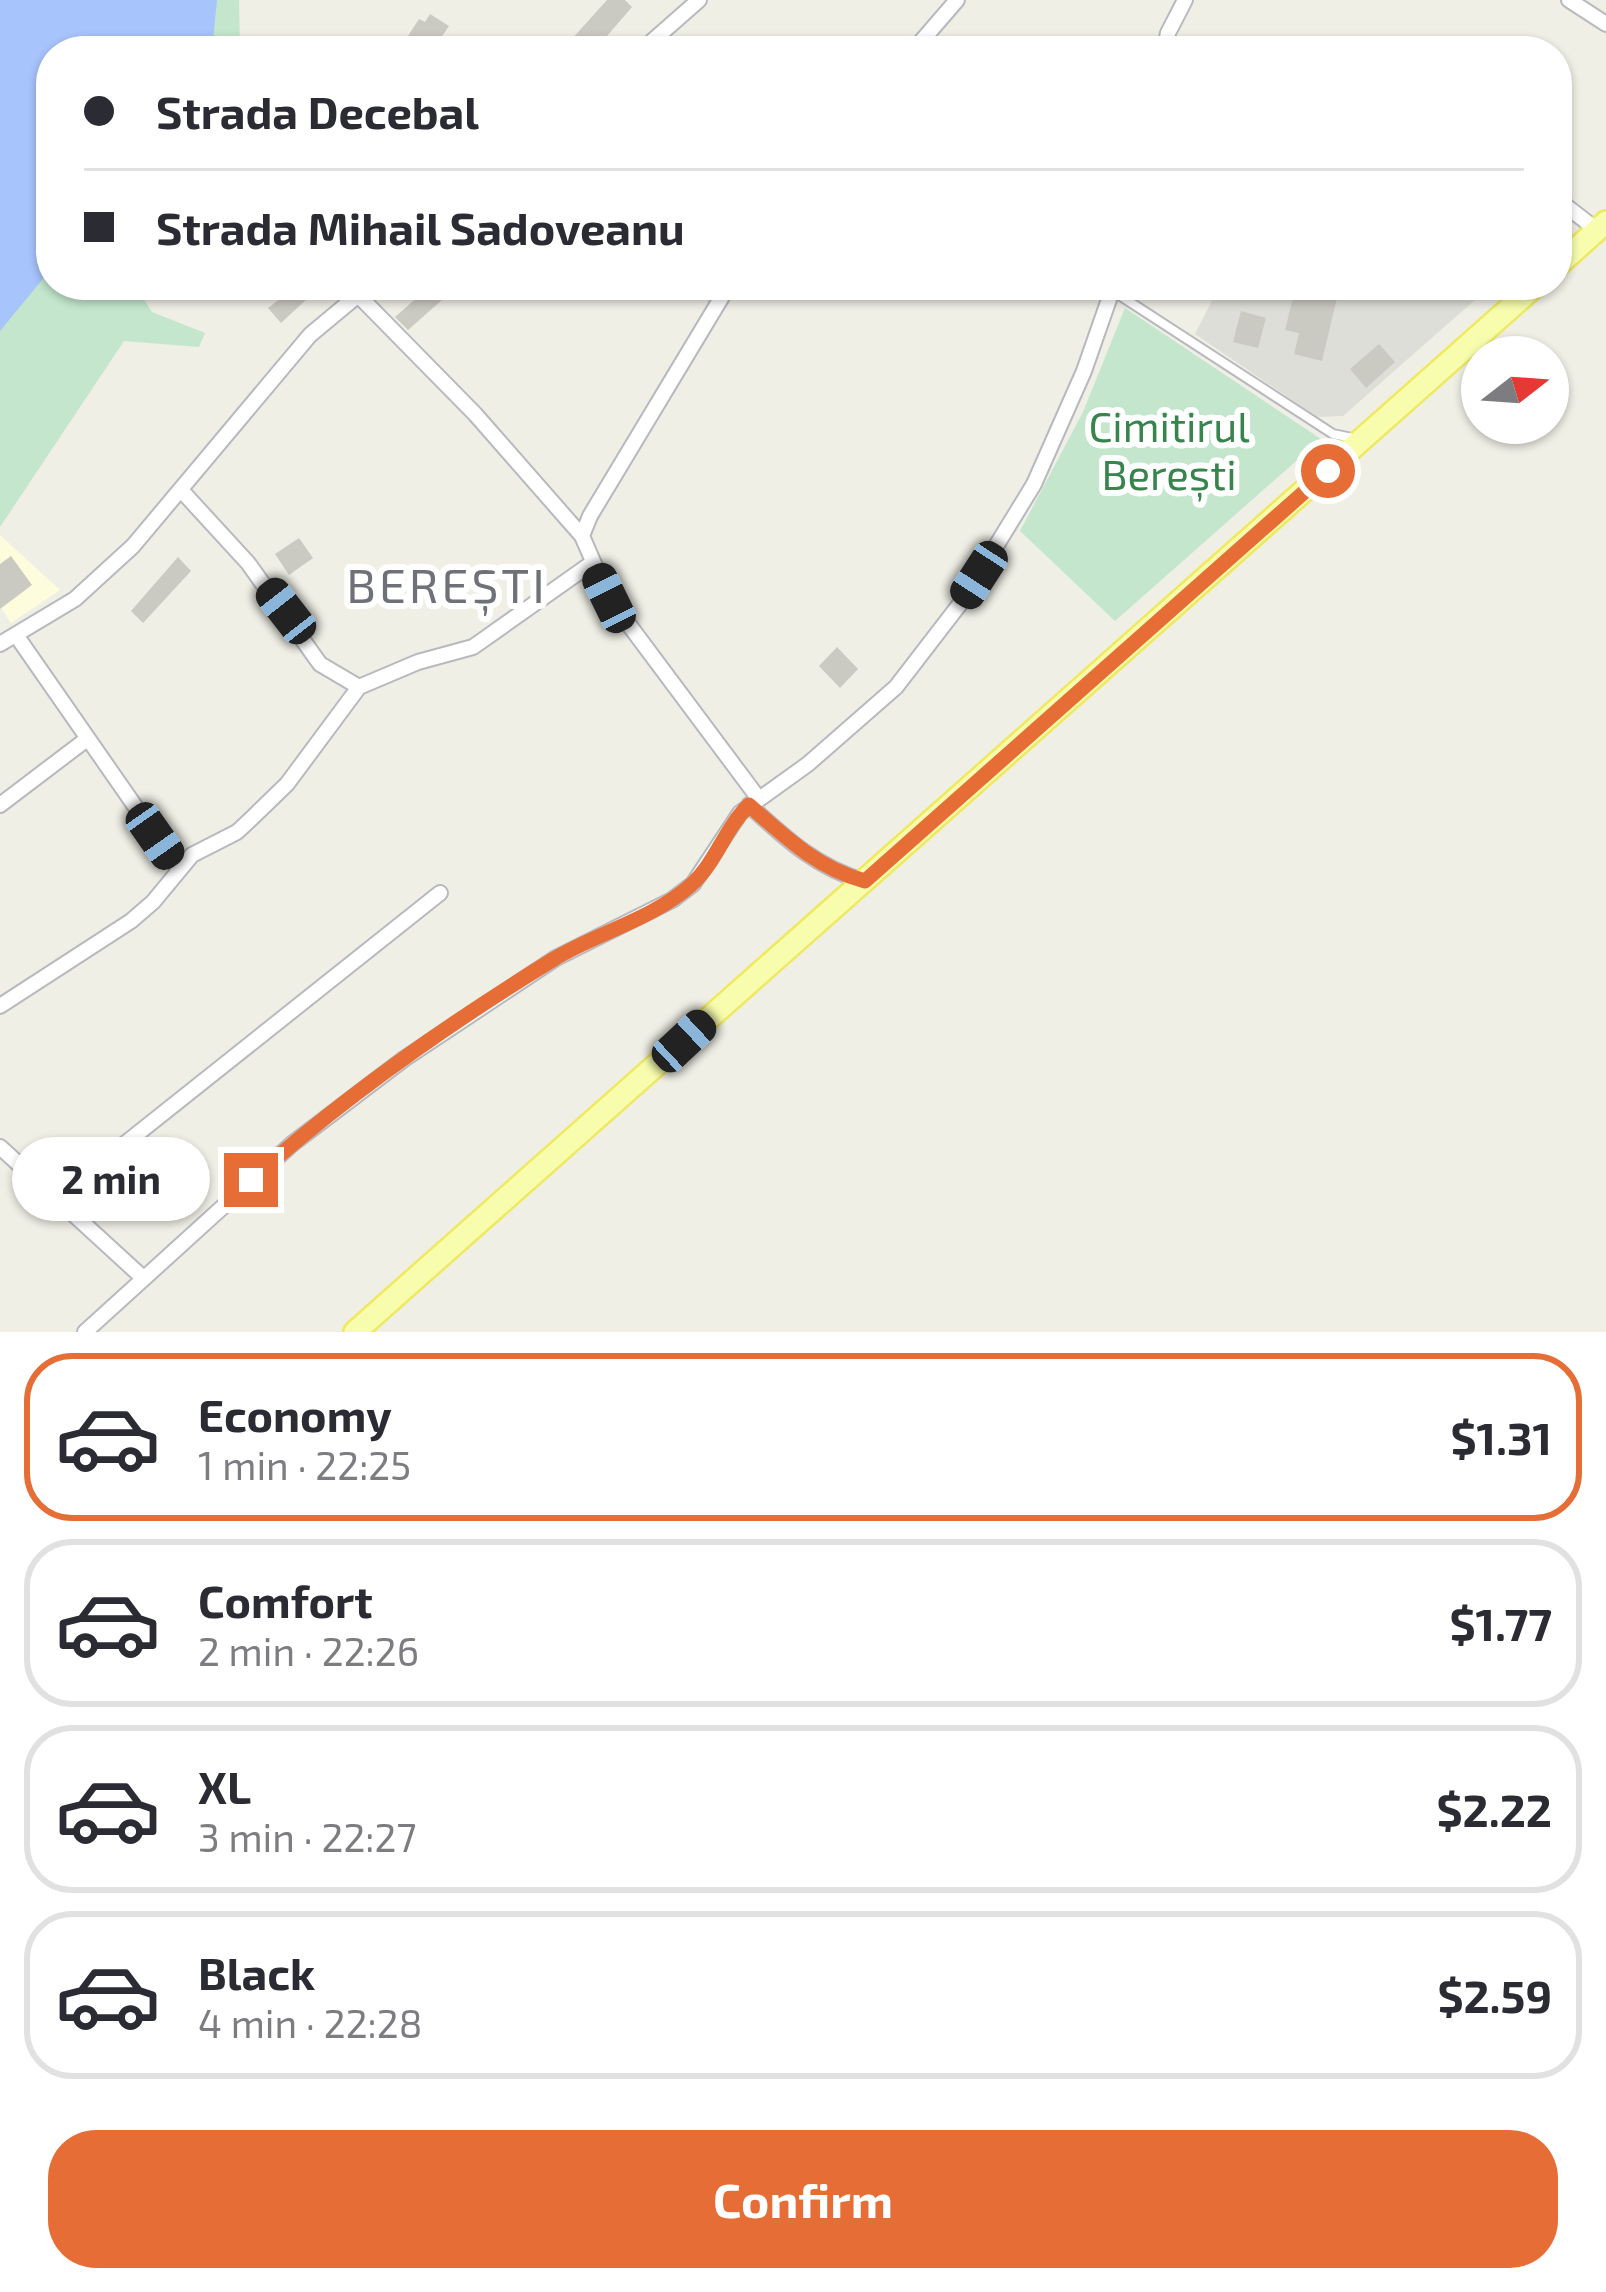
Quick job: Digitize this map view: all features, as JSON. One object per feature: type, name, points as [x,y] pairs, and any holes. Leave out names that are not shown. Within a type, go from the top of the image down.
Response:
[{"type":"main road","points":[[1572,253],[1602,226]]},
{"type":"main road","points":[[355,1332],[1519,300]]},
{"type":"street","points":[[658,36],[699,0]]},
{"type":"street","points":[[926,36],[957,0]]},
{"type":"street","points":[[1167,36],[1185,0]]},
{"type":"street","points":[[1569,0],[1606,24]]},
{"type":"street","points":[[1572,208],[1602,226]]},
{"type":"street","points":[[0,644],[75,598],[134,546],[310,335],[352,300]]},
{"type":"street","points":[[373,300],[581,536],[609,598],[754,802],[790,843],[835,873],[865,881]]},
{"type":"street","points":[[581,536],[720,300]]},
{"type":"street","points":[[85,1332],[292,1144],[404,1059],[556,958],[693,884],[730,826],[754,802],[863,720],[896,687],[962,600],[1034,484],[1110,300]]},
{"type":"street","points":[[182,490],[248,563],[320,664],[359,687]]},
{"type":"street","points":[[0,1006],[131,921],[192,855],[237,832],[287,784],[359,687],[418,662],[473,647],[592,563]]},
{"type":"street","points":[[16,635],[178,868]]},
{"type":"street","points":[[0,805],[88,739]]},
{"type":"street","points":[[58,1203],[73,1185],[440,893]]},
{"type":"street","points":[[0,1147],[142,1277]]},
{"type":"lane","points":[[1132,300],[1333,434],[1363,440]]},
{"type":"shaded area","points":[[1212,300],[1475,300],[1343,416],[1317,417],[1195,334]]},
{"type":"shaded area","points":[[0,535],[60,590],[11,623],[0,606]]},
{"type":"green space","points":[[0,0],[239,0],[240,36],[36,36],[36,300],[145,300],[152,312],[205,333],[199,347],[124,341],[0,527]]},
{"type":"green space","name":"Cimitirul Berești","points":[[1125,308],[1321,439],[1115,621],[1020,531],[1083,412]]},
{"type":"water","points":[[0,0],[217,0],[213,36],[36,36],[36,287],[0,331]]},
{"type":"building","points":[[607,0],[625,0],[632,7],[607,36],[575,36]]},
{"type":"building","points":[[430,14],[449,26],[442,36],[408,36],[419,19],[425,22]]},
{"type":"building","points":[[278,300],[306,300],[281,323],[268,308]]},
{"type":"building","points":[[414,300],[442,300],[408,330],[395,317]]},
{"type":"building","points":[[1292,300],[1336,300],[1322,361],[1294,354],[1299,333],[1285,330]]},
{"type":"building","points":[[1241,311],[1266,318],[1258,348],[1233,342]]},
{"type":"building","points":[[1379,344],[1395,362],[1366,388],[1350,369]]},
{"type":"building","points":[[299,538],[313,558],[289,575],[275,554]]},
{"type":"building","points":[[11,556],[32,585],[0,609],[0,564]]},
{"type":"building","points":[[178,557],[191,571],[143,623],[131,611]]},
{"type":"building","points":[[837,647],[858,669],[840,688],[819,666]]},
{"type":"district","name":"BEREȘTI","points":[[447,584]]},
{"type":"route","points":[[251,1180],[307,1131],[404,1059],[556,958],[693,884],[749,805],[790,843],[835,873],[865,881],[1328,471]]}]
